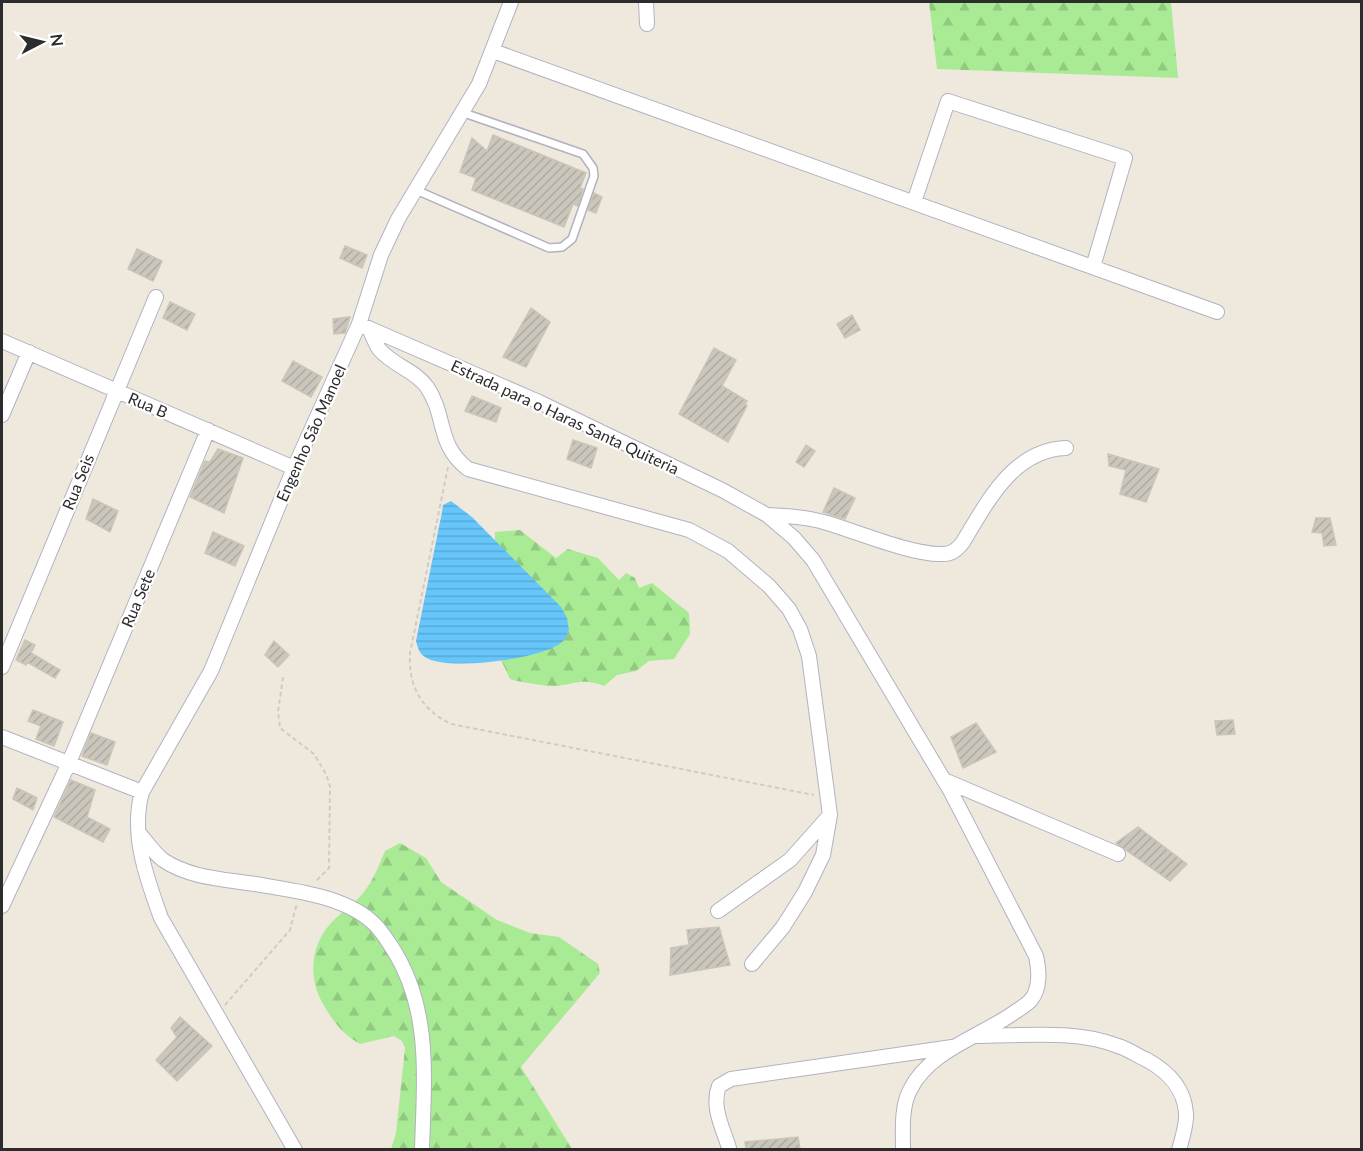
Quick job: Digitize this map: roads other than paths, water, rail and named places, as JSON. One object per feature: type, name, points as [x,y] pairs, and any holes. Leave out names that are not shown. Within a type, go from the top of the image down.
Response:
[{"type":"street","name":"Engenho São Manoel","points":[[142,792],[211,671],[294,468],[364,326],[381,255],[398,219],[464,113],[493,51],[511,2]]},
{"type":"street","points":[[646,2],[647,24]]},
{"type":"street","points":[[493,51],[1216,312]]},
{"type":"street","points":[[914,202],[948,101],[1125,158],[1092,267]]},
{"type":"street","name":"Rua Seis","points":[[2,666],[156,297]]},
{"type":"street","points":[[364,326],[386,355],[411,371],[426,385],[434,399],[451,453],[468,469],[688,530],[728,551],[769,586],[795,619],[809,656],[830,815],[823,855],[805,892],[783,927],[752,964]]},
{"type":"street","name":"Estrada para o Haras Santa Quiteria","points":[[364,326],[539,402],[767,515]]},
{"type":"street","name":"Rua B","points":[[2,341],[294,468]]},
{"type":"street","points":[[2,414],[29,352]]},
{"type":"street","name":"Rua Sete","points":[[68,765],[208,430]]},
{"type":"street","points":[[767,515],[804,517],[898,545],[938,555],[950,554],[957,550],[963,542],[1000,484],[1025,460],[1039,452],[1066,448]]},
{"type":"street","points":[[767,515],[794,538],[813,560],[944,780],[1036,956],[1039,972],[1037,987],[1030,1000],[957,1046],[921,1073],[909,1091],[903,1118],[903,1149]]},
{"type":"street","points":[[2,737],[68,765],[142,792],[137,810],[139,832],[146,878],[161,918],[295,1149]]},
{"type":"street","points":[[2,906],[68,765]]},
{"type":"street","points":[[944,780],[1118,854]]},
{"type":"street","points":[[718,911],[790,860],[830,815]]},
{"type":"street","points":[[139,832],[162,859],[191,874],[305,892],[350,908],[371,920],[383,934],[408,976],[420,1012],[424,1070],[422,1149]]},
{"type":"street","points":[[974,1036],[1062,1036],[1098,1040],[1119,1046],[1157,1066],[1175,1082],[1184,1101],[1185,1125],[1179,1149]]},
{"type":"street","points":[[729,1148],[717,1110],[716,1095],[719,1086],[731,1079],[957,1046]]},
{"type":"lane","points":[[416,190],[549,248],[562,247],[572,239],[594,176],[593,168],[583,154],[464,113]]},
{"type":"water","points":[[451,501],[472,517],[561,607],[567,618],[569,630],[562,642],[536,654],[494,662],[452,663],[436,661],[421,654],[416,641],[443,505]]}]
